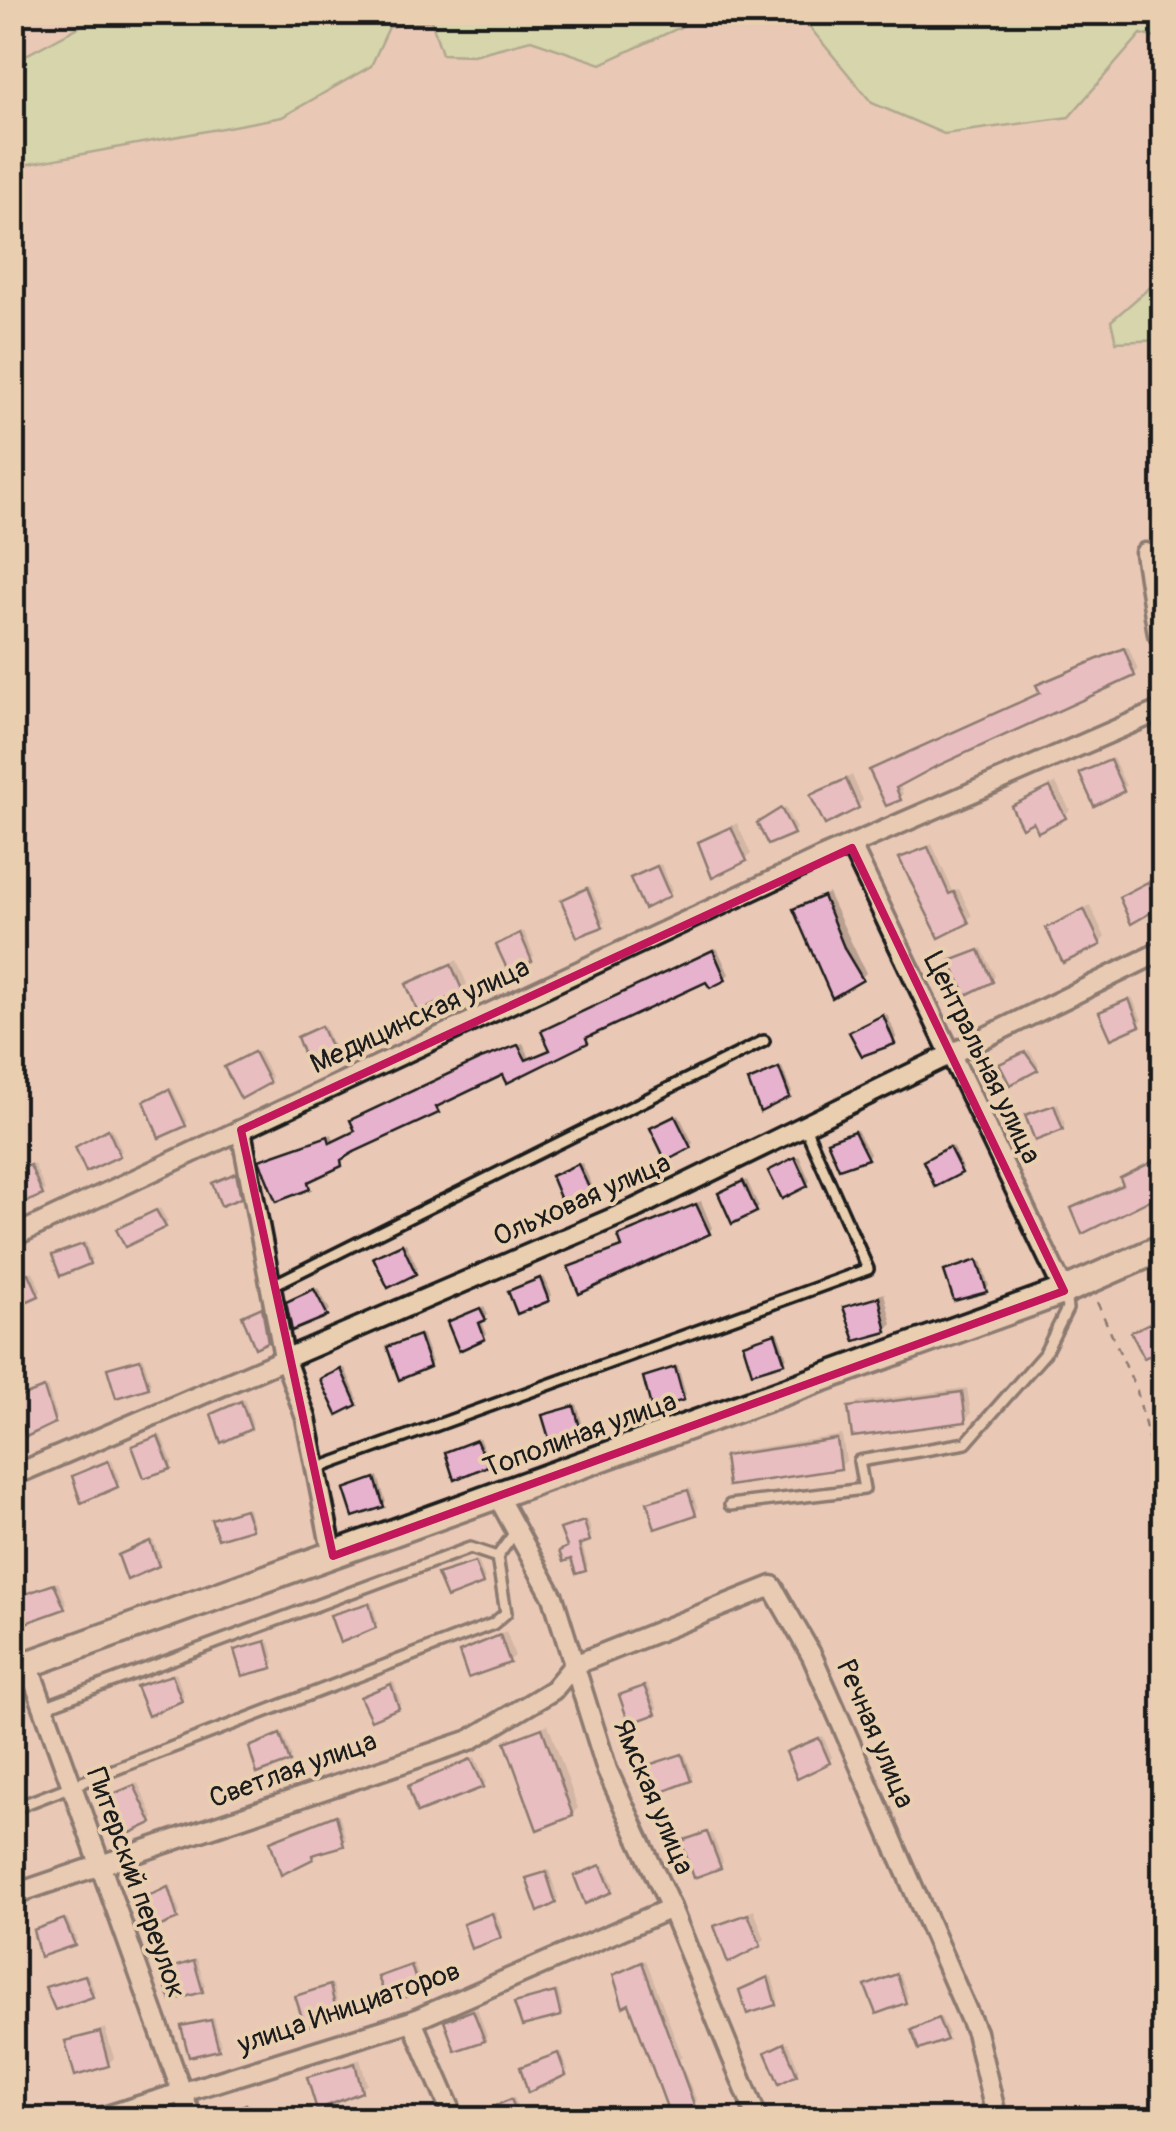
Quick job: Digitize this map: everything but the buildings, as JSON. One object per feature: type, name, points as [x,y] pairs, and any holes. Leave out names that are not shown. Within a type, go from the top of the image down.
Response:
[{"type":"street","points":[[1145,553],[1158,634],[1164,641]]},
{"type":"street","name":"Медицинская улица","points":[[12,1237],[822,858],[1164,708]]},
{"type":"street","name":"Центральная улица","points":[[852,848],[949,1058],[1064,1291]]},
{"type":"street","name":"Ольховая улица","points":[[12,1476],[634,1209],[1164,950]]},
{"type":"street","points":[[241,1130],[284,1357],[306,1418],[334,1556]]},
{"type":"street","name":"Тополиная улица","points":[[20,1667],[1064,1291],[1164,1247]]},
{"type":"street","name":"Ямская улица","points":[[498,1497],[553,1597],[607,1770],[670,1908],[758,2120]]},
{"type":"street","name":"Речная улица","points":[[574,1665],[772,1586],[812,1656],[976,2032],[994,2107]]},
{"type":"street","name":"Светлая улица","points":[[12,1895],[102,1868],[470,1740],[553,1690],[574,1665]]},
{"type":"street","name":"Питерский переулок","points":[[20,1667],[44,1707],[192,2120]]},
{"type":"street","name":"улица Инициаторов","points":[[94,2120],[412,2021],[670,1908]]},
{"type":"street","points":[[412,2021],[455,2120]]},
{"type":"lane","points":[[1145,553],[1164,543]]},
{"type":"lane","points":[[270,1286],[764,1041]]},
{"type":"lane","points":[[316,1469],[868,1268],[804,1128]]},
{"type":"lane","points":[[730,1506],[864,1490],[860,1461],[966,1443],[1045,1353],[1068,1310],[1064,1291]]},
{"type":"lane","points":[[12,1809],[271,1707],[320,1694],[493,1624],[506,1612],[496,1557],[516,1530]]},
{"type":"lane","points":[[44,1707],[470,1548],[496,1557]]},
{"type":"path","points":[[1094,1296],[1137,1390],[1149,1441],[1164,1454]]},
{"type":"highlighted area","points":[[852,848],[1064,1291],[333,1556],[241,1130]]},
{"type":"green space","points":[[107,12],[711,13],[601,64],[531,40],[473,55],[442,54],[431,20],[389,27],[371,66],[282,117],[13,167],[13,62]]},
{"type":"green space","points":[[798,13],[1163,13],[1163,40],[1141,34],[1069,117],[944,134],[872,103]]},
{"type":"green space","points":[[1163,276],[1163,340],[1116,342],[1111,321]]}]
